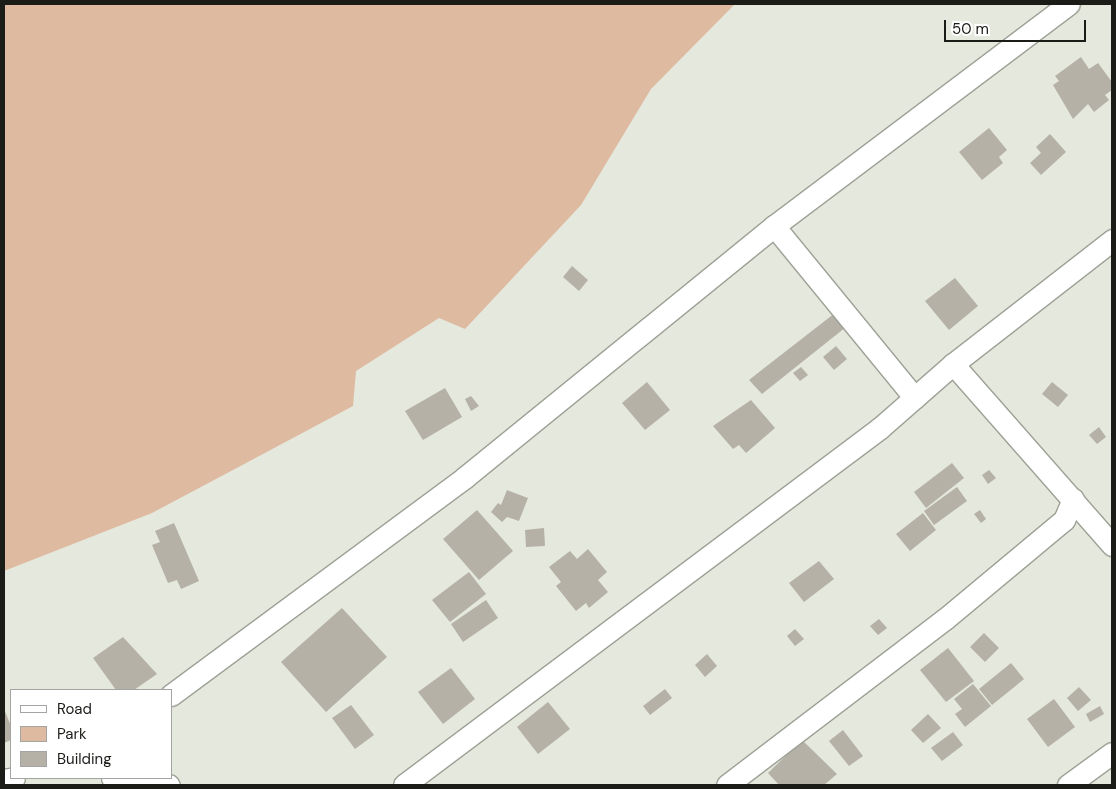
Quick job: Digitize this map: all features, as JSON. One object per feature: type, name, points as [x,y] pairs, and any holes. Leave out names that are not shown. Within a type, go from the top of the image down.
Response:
[{"type":"street","points":[[172,694],[464,478],[774,226],[1069,4]]},
{"type":"street","points":[[774,226],[914,398]]},
{"type":"street","points":[[404,785],[914,398],[953,364],[1112,240]]},
{"type":"street","points":[[953,364],[1112,545]]},
{"type":"street","points":[[726,785],[945,619],[1064,520],[1073,499]]},
{"type":"street","points":[[1068,785],[1112,754]]},
{"type":"street","points":[[120,779],[169,785]]},
{"type":"green space","points":[[4,4],[735,4],[651,89],[581,205],[465,329],[439,318],[356,371],[353,406],[152,513],[4,571]]},
{"type":"building","points":[[1081,57],[1089,69],[1098,63],[1112,82],[1112,90],[1105,95],[1109,100],[1094,112],[1088,104],[1073,119],[1053,85],[1059,81],[1055,76]]},
{"type":"building","points":[[989,128],[1007,150],[999,157],[1003,163],[982,180],[959,152]]},
{"type":"building","points":[[1050,134],[1066,152],[1041,175],[1030,163],[1041,153],[1036,147]]},
{"type":"building","points":[[572,266],[588,280],[579,291],[563,277]]},
{"type":"building","points":[[955,278],[978,306],[949,330],[925,301]]},
{"type":"building","points":[[835,313],[846,327],[762,394],[749,380]]},
{"type":"building","points":[[836,346],[847,359],[834,370],[823,357]]},
{"type":"building","points":[[801,367],[808,375],[800,381],[793,373]]},
{"type":"building","points":[[647,382],[670,410],[645,430],[622,403]]},
{"type":"building","points":[[1052,382],[1068,395],[1058,407],[1042,394]]},
{"type":"building","points":[[445,388],[462,417],[423,440],[405,411]]},
{"type":"building","points":[[471,396],[479,406],[471,411],[465,399]]},
{"type":"building","points":[[751,400],[775,428],[746,453],[739,445],[733,449],[713,426]]},
{"type":"building","points":[[1099,427],[1106,437],[1097,444],[1089,435]]},
{"type":"building","points":[[952,463],[964,478],[926,508],[914,492]]},
{"type":"building","points":[[989,470],[996,478],[988,484],[982,475]]},
{"type":"building","points":[[957,487],[967,501],[934,525],[924,511]]},
{"type":"building","points":[[507,490],[528,498],[519,521],[507,517],[502,522],[491,512],[498,503],[501,505]]},
{"type":"building","points":[[477,510],[513,551],[479,580],[443,539]]},
{"type":"building","points":[[980,510],[986,519],[981,523],[974,514]]},
{"type":"building","points":[[923,513],[936,530],[910,551],[896,534]]},
{"type":"building","points":[[174,523],[199,581],[181,589],[177,580],[168,583],[152,545],[160,542],[155,531]]},
{"type":"building","points":[[544,528],[545,546],[526,547],[525,530]]},
{"type":"building","points":[[588,549],[607,572],[598,580],[608,592],[589,608],[586,603],[576,611],[556,586],[561,582],[549,567],[570,551],[577,559]]},
{"type":"building","points":[[819,561],[834,579],[804,602],[789,583]]},
{"type":"building","points":[[469,572],[486,594],[450,622],[432,600]]},
{"type":"building","points":[[486,600],[498,618],[463,642],[451,624]]},
{"type":"building","points":[[342,608],[387,657],[326,712],[281,662]]},
{"type":"building","points":[[879,619],[887,628],[878,635],[870,626]]},
{"type":"building","points":[[795,629],[804,639],[795,646],[787,636]]},
{"type":"building","points":[[984,633],[999,648],[985,662],[970,647]]},
{"type":"building","points":[[123,637],[157,674],[135,689],[115,689],[93,658]]},
{"type":"building","points":[[948,648],[974,681],[946,702],[920,670]]},
{"type":"building","points":[[707,654],[717,666],[705,677],[695,665]]},
{"type":"building","points":[[1011,663],[1024,679],[992,705],[979,689]]},
{"type":"building","points":[[451,668],[475,699],[443,724],[418,692]]},
{"type":"building","points":[[973,684],[991,706],[965,727],[955,714],[962,709],[954,699]]},
{"type":"building","points":[[1079,687],[1091,700],[1078,711],[1067,698]]},
{"type":"building","points":[[665,689],[672,698],[650,715],[643,706]]},
{"type":"building","points":[[1054,699],[1075,727],[1048,747],[1027,719]]},
{"type":"building","points":[[548,702],[570,729],[538,754],[517,727]]},
{"type":"building","points":[[351,705],[374,735],[355,749],[332,718]]},
{"type":"building","points":[[1100,706],[1104,714],[1090,722],[1086,714]]},
{"type":"building","points":[[4,709],[10,724],[10,740],[4,743]]},
{"type":"building","points":[[928,714],[941,728],[923,743],[911,730]]},
{"type":"building","points":[[843,730],[863,756],[849,766],[829,741]]},
{"type":"building","points":[[953,732],[963,745],[942,761],[931,748]]},
{"type":"building","points":[[802,740],[837,774],[824,785],[779,785],[768,773]]}]
